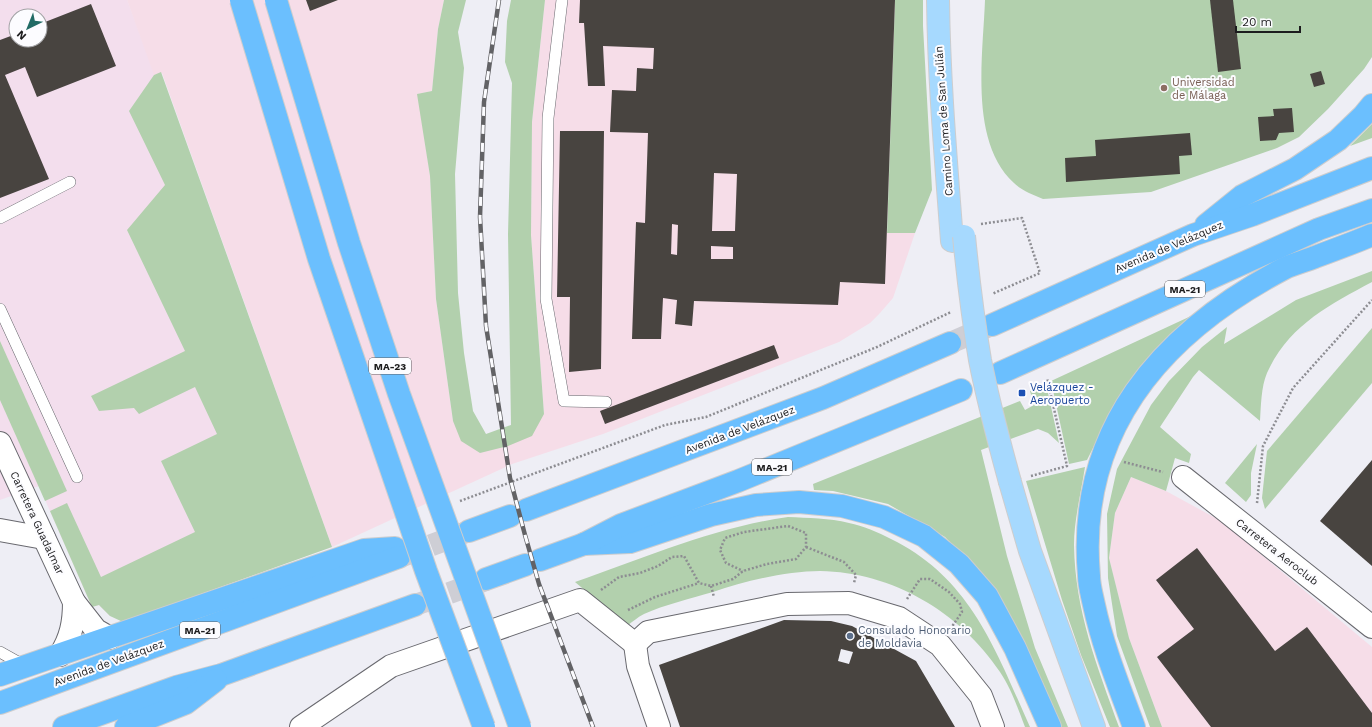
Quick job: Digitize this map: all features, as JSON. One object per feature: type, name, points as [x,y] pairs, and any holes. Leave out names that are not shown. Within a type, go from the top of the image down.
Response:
[{"type":"highway","name":"MA-23","points":[[241,0],[318,259],[419,549],[484,727]]},
{"type":"highway","name":"MA-23","points":[[276,0],[349,243],[399,394],[520,727]]},
{"type":"highway","points":[[1193,235],[1242,196],[1295,170],[1338,140],[1363,116],[1372,104]]},
{"type":"highway","name":"Avenida de Velázquez","points":[[992,325],[1193,235],[1252,215],[1372,168]]},
{"type":"highway","name":"MA-21","points":[[1000,373],[1319,229],[1372,210]]},
{"type":"highway","points":[[1134,727],[1101,636],[1088,577],[1088,529],[1092,489],[1100,459],[1114,426],[1132,396],[1160,361],[1203,320],[1227,303],[1286,268],[1372,236]]},
{"type":"highway","name":"Avenida de Velázquez","points":[[469,531],[823,398],[950,343]]},
{"type":"highway","name":"MA-21","points":[[486,579],[584,544],[621,525],[738,481],[961,390]]},
{"type":"highway","points":[[584,544],[630,542],[711,515],[756,505],[799,502],[842,506],[884,518],[924,536],[959,564],[987,596],[1015,648],[1050,727]]},
{"type":"highway","name":"Avenida de Velázquez","points":[[0,703],[397,552],[364,550],[110,638]]},
{"type":"highway","points":[[64,727],[176,687],[221,675],[415,605]]},
{"type":"highway","points":[[0,674],[110,638]]},
{"type":"highway","points":[[126,727],[186,703],[221,675]]},
{"type":"main road","name":"Camino Loma de San Julián","points":[[938,0],[945,149],[964,234]]},
{"type":"main road","name":"Camino Loma de San Julián","points":[[954,0],[953,34],[957,160],[964,234]]},
{"type":"main road","points":[[964,234],[969,364],[982,425],[1013,481],[1030,551],[1094,727]]},
{"type":"main road","points":[[1013,481],[1021,563],[1082,727]]},
{"type":"street","name":"Carretera Guadalmar","points":[[0,443],[74,602],[96,630],[110,638]]},
{"type":"street","name":"Carretera Aeroclub","points":[[1183,477],[1372,627]]},
{"type":"street","points":[[0,530],[44,538]]},
{"type":"street","points":[[301,727],[391,666],[580,600],[635,644],[638,666],[659,727]]},
{"type":"street","name":"Carretera Guadalmar","points":[[60,655],[68,643],[74,622],[74,602]]},
{"type":"street","points":[[635,644],[648,632],[787,604],[850,603],[899,618],[940,645],[981,696],[993,727]]},
{"type":"lane","points":[[562,0],[548,118],[546,299],[564,401],[606,402]]},
{"type":"lane","points":[[0,218],[70,182]]},
{"type":"lane","points":[[0,309],[77,477]]},
{"type":"lane","points":[[0,652],[25,666]]},
{"type":"path","points":[[964,234],[1022,218],[1040,273]]},
{"type":"path","points":[[1256,503],[1263,446],[1293,388],[1372,300]]},
{"type":"path","points":[[456,503],[665,425],[706,417],[877,347]]},
{"type":"path","points":[[1013,481],[1067,466],[1047,378]]},
{"type":"path","points":[[1121,461],[1183,477]]},
{"type":"path","points":[[623,613],[655,597],[699,583],[711,586],[733,579],[743,571],[767,564],[796,559],[806,547],[806,533],[788,526],[744,532],[725,538],[720,550],[726,563],[743,571]]},
{"type":"path","points":[[806,547],[844,562],[856,574],[850,603]]},
{"type":"path","points":[[602,596],[597,592],[619,577],[640,573],[658,566],[672,557],[684,556],[699,583]]},
{"type":"path","points":[[899,618],[909,593],[920,579],[930,579],[949,592],[960,604],[962,612],[940,645]]},
{"type":"shaded area","points":[[0,0],[127,0],[332,547],[110,616],[99,605],[92,607],[39,486],[0,500]]},
{"type":"shaded area","points":[[127,0],[444,0],[438,29],[432,91],[418,94],[430,176],[436,299],[453,421],[480,453],[544,414],[531,235],[532,122],[545,0],[895,0],[887,233],[915,233],[893,298],[870,323],[839,342],[603,434],[512,464],[332,547],[162,73],[154,75]]},
{"type":"shaded area","points":[[1131,477],[1166,491],[1221,521],[1372,647],[1372,727],[1162,727],[1129,638],[1109,558],[1115,513]]},
{"type":"green space","points":[[444,0],[466,0],[458,32],[464,68],[455,174],[458,293],[464,353],[473,411],[486,434],[511,425],[508,234],[512,83],[505,62],[507,21],[511,0],[545,0],[532,122],[531,235],[544,414],[532,436],[508,446],[480,453],[461,441],[453,421],[436,299],[430,176],[417,94],[432,91],[438,29]]},
{"type":"green space","points":[[895,0],[923,0],[923,26],[932,190],[915,233],[887,233]]},
{"type":"green space","name":"Universidad de Málaga","points":[[985,0],[1372,0],[1372,57],[1364,69],[1328,109],[1299,137],[1277,148],[1151,192],[1043,199],[1024,191],[1014,183],[1000,166],[990,145],[985,122],[981,72]]},
{"type":"green space","points":[[161,72],[332,547],[123,622],[110,616],[99,605],[92,607],[50,511],[67,503],[101,577],[195,532],[161,461],[217,434],[195,387],[139,414],[134,408],[99,411],[91,396],[185,351],[127,230],[165,185],[129,111],[154,75]]},
{"type":"green space","points":[[1372,124],[1372,138],[1350,146]]},
{"type":"green space","points":[[1372,271],[1372,282],[1340,299],[1311,318],[1286,342],[1265,378],[1260,421],[1199,370],[1160,427],[1191,454],[1189,463],[1175,458],[1166,491],[1131,477],[1115,513],[1109,558],[1129,638],[1162,727],[1150,727],[1117,636],[1108,578],[1107,514],[1117,469],[1151,405],[1169,381],[1202,347],[1227,327],[1224,344],[1296,300]]},
{"type":"green space","points":[[1191,316],[1148,360],[1103,428],[1087,460],[1069,464],[1051,381]]},
{"type":"green space","points":[[1372,328],[1372,383],[1265,509],[1262,498],[1267,451]]},
{"type":"green space","points":[[0,341],[67,491],[45,501],[0,400]]},
{"type":"green space","points":[[1046,384],[1059,443],[1048,433],[1038,429],[981,450],[1007,556],[1035,648],[1068,727],[1061,727],[1027,651],[991,586],[945,537],[888,504],[833,491],[814,490],[813,484],[1020,401],[1025,410],[1034,405],[1030,391]]},
{"type":"green space","points":[[1257,444],[1251,473],[1251,495],[1246,502],[1225,483]]},
{"type":"green space","points":[[1085,467],[1074,536],[1075,569],[1078,593],[1095,660],[1119,727],[1110,727],[1081,655],[1062,600],[1026,481]]},
{"type":"green space","points":[[788,517],[818,518],[854,524],[891,539],[919,555],[942,574],[978,619],[1005,671],[1030,727],[1025,727],[1011,692],[1000,672],[984,650],[965,631],[922,599],[873,579],[847,573],[820,571],[807,571],[766,577],[660,608],[642,615],[627,626],[575,582],[680,544],[734,528]]},
{"type":"building","points":[[306,0],[338,0],[310,11]]},
{"type":"building","points":[[580,0],[895,0],[885,284],[840,282],[838,305],[694,301],[692,326],[675,324],[677,300],[663,298],[661,339],[632,339],[636,222],[645,223],[648,133],[610,132],[612,90],[636,91],[637,68],[653,69],[654,48],[603,46],[605,86],[588,86],[584,23],[579,23]],"holes":[[[714,173],[737,174],[735,231],[712,231]],[[672,224],[678,225],[677,255],[671,254]],[[711,246],[733,247],[733,259],[711,259]]]},
{"type":"building","points":[[1210,0],[1233,0],[1241,69],[1218,72]]},
{"type":"building","points":[[91,4],[116,66],[37,97],[25,67],[5,75],[49,179],[0,198],[0,40],[8,37],[8,48],[48,48],[48,21]]},
{"type":"building","points":[[1321,71],[1325,84],[1314,87],[1310,74]]},
{"type":"building","points":[[1292,108],[1294,132],[1279,133],[1276,140],[1260,141],[1258,117],[1274,116],[1273,109]]},
{"type":"building","points":[[560,131],[604,131],[601,369],[569,372],[570,297],[557,297]]},
{"type":"building","points":[[1190,133],[1192,155],[1179,156],[1180,174],[1066,182],[1065,158],[1096,156],[1095,140]]},
{"type":"building","points":[[774,345],[779,358],[605,424],[600,411]]},
{"type":"building","points":[[1372,460],[1372,566],[1320,521]]},
{"type":"building","points":[[1197,548],[1275,651],[1307,627],[1372,713],[1372,727],[1211,727],[1157,657],[1194,629],[1156,580]]},
{"type":"building","points":[[784,620],[831,621],[852,626],[916,661],[955,727],[680,727],[659,665]],"holes":[[[841,649],[853,652],[849,664],[838,661]]]},
{"type":"tunnel","points":[[950,343],[992,325]]},
{"type":"tunnel","points":[[400,557],[469,531]]},
{"type":"tunnel","points":[[418,604],[486,580]]},
{"type":"railway","points":[[499,0],[484,102],[480,217],[486,326],[510,478],[525,535],[539,584],[593,727]]},
{"type":"place","name":"Universidad de Málaga","points":[[1164,88]]},
{"type":"place","name":"Velázquez - Aeropuerto","points":[[1022,393]]},
{"type":"place","name":"Consulado Honorario de Moldavia","points":[[850,636]]}]
